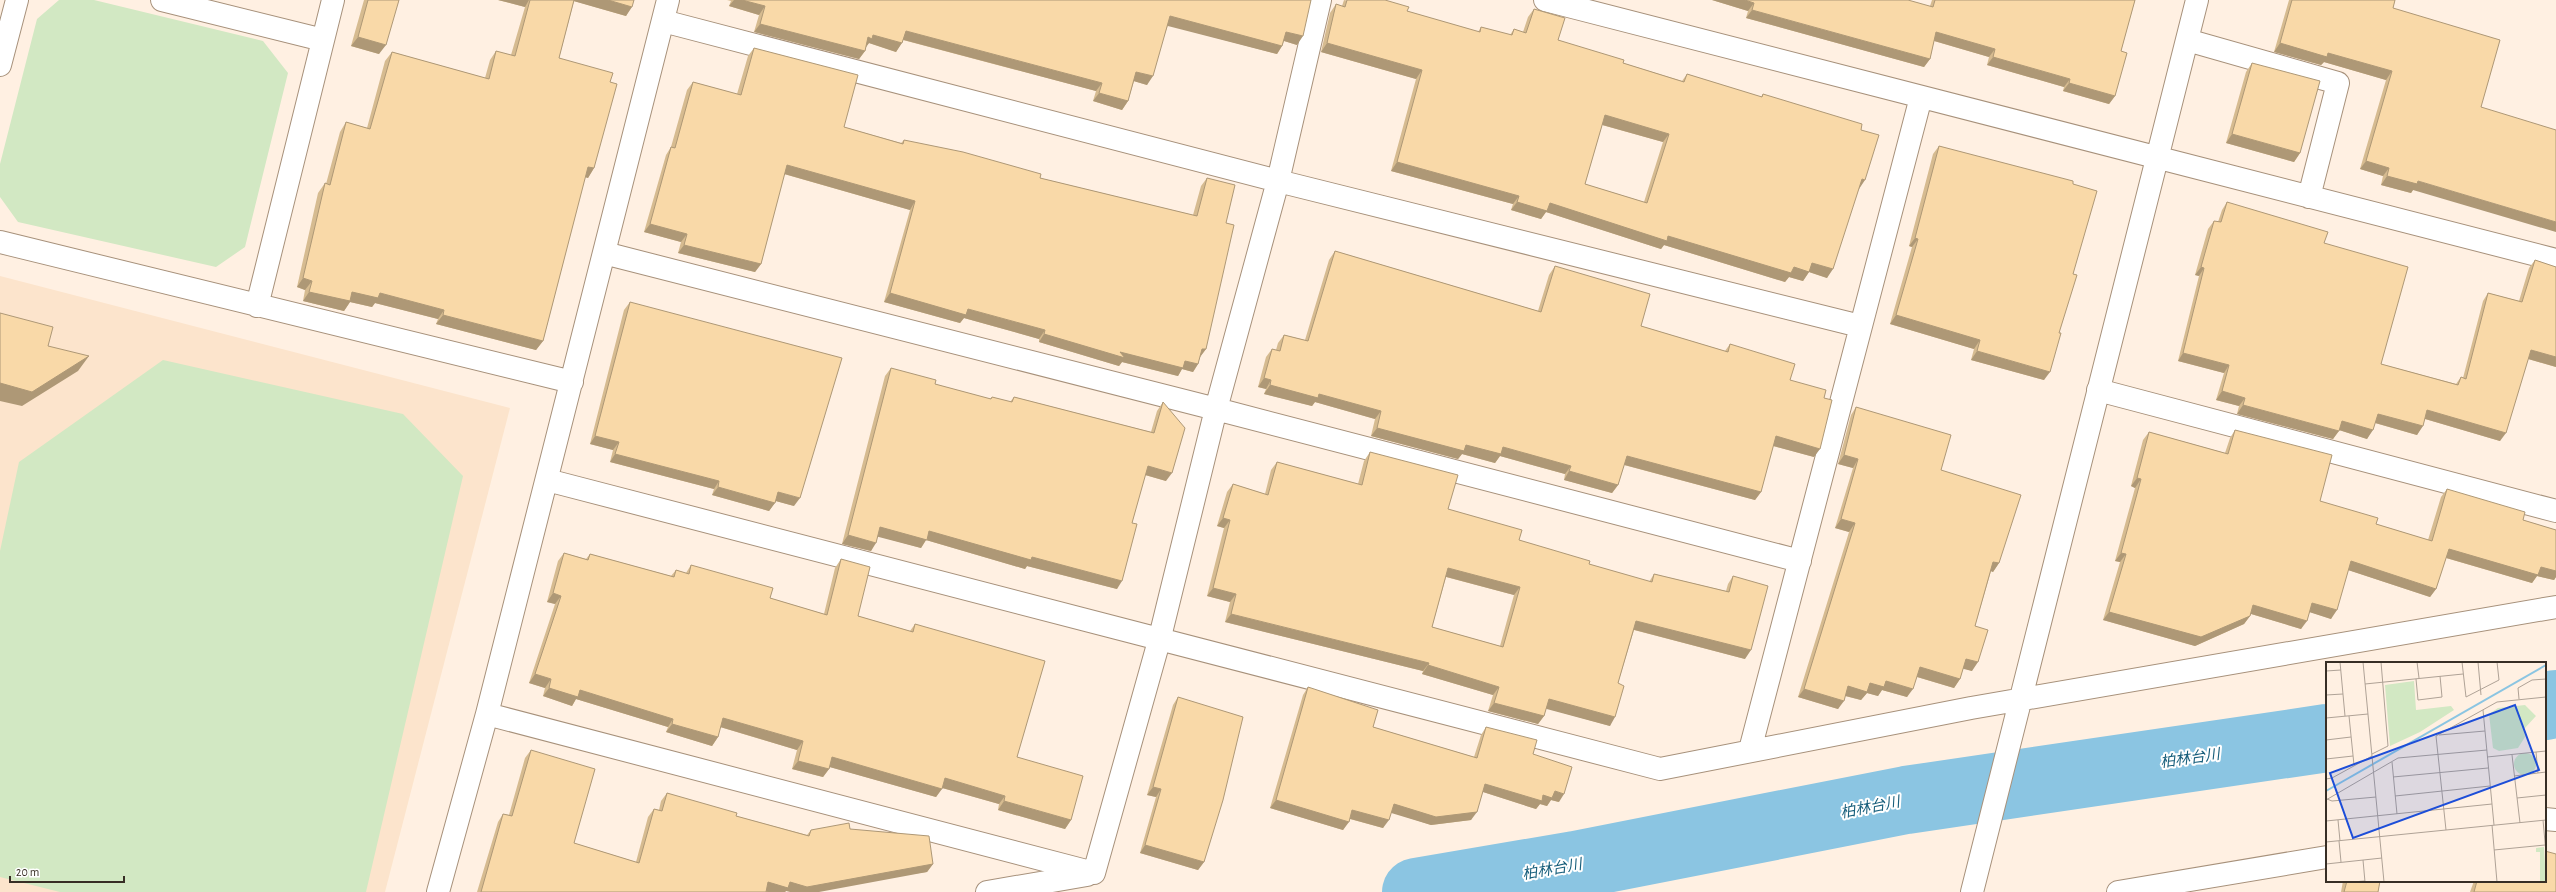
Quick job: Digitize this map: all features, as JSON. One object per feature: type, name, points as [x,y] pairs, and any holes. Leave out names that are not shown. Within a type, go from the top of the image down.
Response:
[{"type":"street","points":[[0,65],[17,0]]},
{"type":"street","points":[[162,0],[323,40]]},
{"type":"street","points":[[256,306],[333,0]]},
{"type":"street","points":[[438,892],[488,714],[668,0]]},
{"type":"street","points":[[1094,874],[1158,641],[1216,409],[1278,180],[1320,0]]},
{"type":"street","points":[[1545,0],[2157,159],[2556,260]]},
{"type":"street","points":[[1972,892],[2197,0]]},
{"type":"street","points":[[663,21],[1278,180],[1860,326]]},
{"type":"street","points":[[2187,40],[2338,83],[2309,198]]},
{"type":"street","points":[[1750,750],[1921,97]]},
{"type":"street","points":[[0,242],[256,306],[572,382]]},
{"type":"street","points":[[604,253],[1216,409],[1800,562]]},
{"type":"street","points":[[2098,390],[2556,511]]},
{"type":"street","points":[[547,480],[1158,641],[1660,769],[1750,750],[2020,700],[2556,607]]},
{"type":"street","points":[[488,714],[1094,874]]},
{"type":"street","points":[[2546,819],[2556,820]]},
{"type":"street","points":[[2118,892],[2218,884],[2326,857]]},
{"type":"street","points":[[987,892],[1094,874]]},
{"type":"shaded area","points":[[0,276],[510,408],[385,892],[0,892]]},
{"type":"green space","points":[[59,0],[94,0],[263,41],[288,73],[245,247],[216,267],[18,222],[0,197],[0,164],[37,19]]},
{"type":"green space","points":[[163,360],[403,414],[463,476],[366,892],[60,892],[0,877],[0,551],[19,462]]},
{"type":"building","points":[[368,0],[399,0],[386,45],[358,37]]},
{"type":"building","points":[[530,0],[574,0],[559,58],[613,73],[610,82],[617,84],[594,168],[588,167],[543,341],[443,315],[444,310],[380,293],[378,298],[352,292],[350,301],[309,292],[312,281],[303,278],[325,183],[330,185],[346,122],[370,129],[392,52],[489,79],[496,51],[515,56]]},
{"type":"building","points":[[608,0],[634,0],[632,7]]},
{"type":"building","points":[[742,0],[1311,0],[1303,36],[1286,32],[1282,46],[1170,16],[1153,76],[1136,72],[1128,101],[1099,93],[1102,83],[906,31],[902,43],[873,35],[872,39],[868,37],[865,51],[760,24],[765,6]]},
{"type":"building","points":[[1347,0],[1385,0],[1409,7],[1407,11],[1480,32],[1481,27],[1512,35],[1514,29],[1526,33],[1534,9],[1565,18],[1558,40],[1624,60],[1623,63],[1684,82],[1687,74],[1762,97],[1763,94],[1862,124],[1861,130],[1879,135],[1865,180],[1862,179],[1833,269],[1812,263],[1809,272],[1794,267],[1791,273],[1668,236],[1667,241],[1550,203],[1547,211],[1517,202],[1519,196],[1397,162],[1422,70],[1327,43],[1336,4],[1345,7]],"holes":[[[1605,115],[1669,134],[1647,203],[1585,184]]]},
{"type":"building","points":[[1745,0],[1908,0],[1933,7],[1935,0],[2135,0],[2121,51],[2127,53],[2115,96],[2069,83],[2070,79],[1993,57],[1995,49],[1936,32],[1930,59],[1752,10],[1754,3]]},
{"type":"building","points":[[2292,0],[2395,0],[2393,8],[2500,40],[2481,107],[2556,130],[2556,222],[2418,181],[2417,184],[2387,176],[2389,168],[2366,161],[2392,71],[2328,53],[2327,57],[2280,43]]},
{"type":"building","points":[[754,48],[858,75],[844,127],[903,144],[904,140],[963,152],[1041,174],[1040,178],[1197,216],[1207,178],[1235,185],[1226,223],[1234,225],[1206,349],[1202,349],[1198,364],[1185,361],[1183,368],[1120,352],[1125,358],[1044,334],[1045,330],[968,309],[966,315],[890,293],[915,201],[787,165],[761,264],[684,245],[687,234],[650,224],[671,147],[675,148],[693,82],[741,95]]},
{"type":"building","points":[[2252,63],[2320,81],[2300,153],[2232,134]]},
{"type":"building","points":[[1939,146],[2073,181],[2073,184],[2097,191],[2073,274],[2077,275],[2059,333],[2061,333],[2050,372],[1977,351],[1980,340],[1896,315],[1918,239],[1915,238]]},
{"type":"building","points":[[2227,202],[2328,232],[2324,243],[2408,267],[2381,364],[2458,385],[2461,377],[2466,379],[2488,293],[2522,302],[2535,260],[2556,267],[2556,357],[2531,350],[2506,433],[2427,410],[2423,426],[2378,414],[2373,430],[2342,421],[2339,431],[2243,405],[2245,398],[2222,391],[2229,365],[2183,353],[2204,268],[2201,267],[2214,221],[2221,222]]},
{"type":"building","points":[[1335,251],[1541,312],[1555,266],[1650,294],[1641,326],[1728,352],[1730,344],[1795,364],[1790,380],[1826,390],[1824,398],[1832,400],[1820,449],[1776,436],[1761,492],[1627,456],[1618,485],[1569,471],[1571,466],[1503,447],[1501,454],[1466,445],[1464,451],[1377,428],[1381,411],[1319,394],[1318,398],[1270,385],[1271,380],[1264,378],[1272,349],[1280,351],[1284,335],[1308,341]]},
{"type":"building","points":[[630,302],[842,358],[800,498],[778,492],[775,503],[718,487],[719,481],[615,454],[619,442],[595,436]]},
{"type":"building","points":[[0,313],[53,327],[48,346],[89,356],[32,392],[0,383]]},
{"type":"building","points":[[891,368],[936,380],[935,384],[991,399],[992,397],[1012,402],[1014,397],[1154,433],[1163,402],[1185,428],[1172,473],[1148,466],[1132,523],[1137,524],[1122,581],[1032,557],[1031,560],[929,531],[927,540],[880,527],[876,543],[848,535]]},
{"type":"building","points":[[1856,407],[1951,435],[1941,470],[2021,495],[1999,563],[1993,562],[1975,626],[1988,630],[1978,662],[1966,659],[1960,679],[1920,667],[1913,689],[1886,681],[1884,687],[1870,683],[1867,692],[1848,686],[1844,701],[1804,689],[1855,523],[1841,519],[1858,459],[1844,455]]},
{"type":"building","points":[[2235,430],[2332,455],[2320,501],[2378,518],[2376,524],[2432,541],[2447,489],[2525,512],[2523,520],[2556,530],[2556,571],[2541,567],[2538,575],[2449,549],[2436,589],[2351,561],[2337,610],[2312,603],[2307,621],[2253,605],[2250,616],[2201,637],[2109,612],[2126,554],[2121,553],[2141,479],[2137,478],[2149,432],[2228,454]]},
{"type":"building","points":[[1370,452],[1458,475],[1448,509],[1522,530],[1519,540],[1590,561],[1589,564],[1652,582],[1654,574],[1729,592],[1733,576],[1768,586],[1751,650],[1636,621],[1618,683],[1624,686],[1615,717],[1549,699],[1544,716],[1494,703],[1499,687],[1428,665],[1429,663],[1231,614],[1236,594],[1213,588],[1230,520],[1223,518],[1233,484],[1268,495],[1277,462],[1362,485]],"holes":[[[1448,568],[1520,587],[1503,647],[1432,627]]]},
{"type":"building","points":[[564,553],[588,560],[590,554],[674,577],[676,570],[689,574],[691,565],[773,588],[770,598],[827,615],[841,559],[870,567],[858,616],[913,632],[915,624],[1045,661],[1017,757],[1083,776],[1071,820],[1004,801],[1005,796],[945,778],[942,789],[832,757],[829,769],[798,761],[803,741],[723,718],[718,737],[672,724],[673,719],[580,690],[578,697],[549,688],[551,679],[535,674],[561,596],[553,593]]},
{"type":"building","points":[[1308,687],[1378,710],[1373,727],[1477,758],[1486,727],[1537,740],[1533,754],[1572,767],[1564,794],[1555,791],[1552,798],[1543,795],[1542,801],[1485,784],[1477,812],[1436,817],[1394,804],[1389,820],[1352,810],[1349,822],[1276,800]]},
{"type":"building","points":[[1178,697],[1243,717],[1223,800],[1204,862],[1145,845],[1161,789],[1153,787]]},
{"type":"building","points":[[531,750],[595,769],[574,843],[639,863],[654,809],[662,811],[667,793],[737,813],[736,816],[809,836],[811,830],[849,823],[850,829],[929,836],[933,864],[807,887],[790,882],[788,888],[768,882],[766,892],[481,892],[503,814],[512,816]]},
{"type":"building","points":[[2546,851],[2556,854],[2556,892],[2474,892],[2477,882],[2546,882]]},
{"type":"building","points":[[2347,882],[2380,882],[2378,892],[2344,892]]},
{"type":"waterway","name":"柏林台川","points":[[2546,706],[2556,704]]},
{"type":"waterway","name":"柏林台川","points":[[1416,892],[1575,865],[1906,800],[2326,738]]}]
